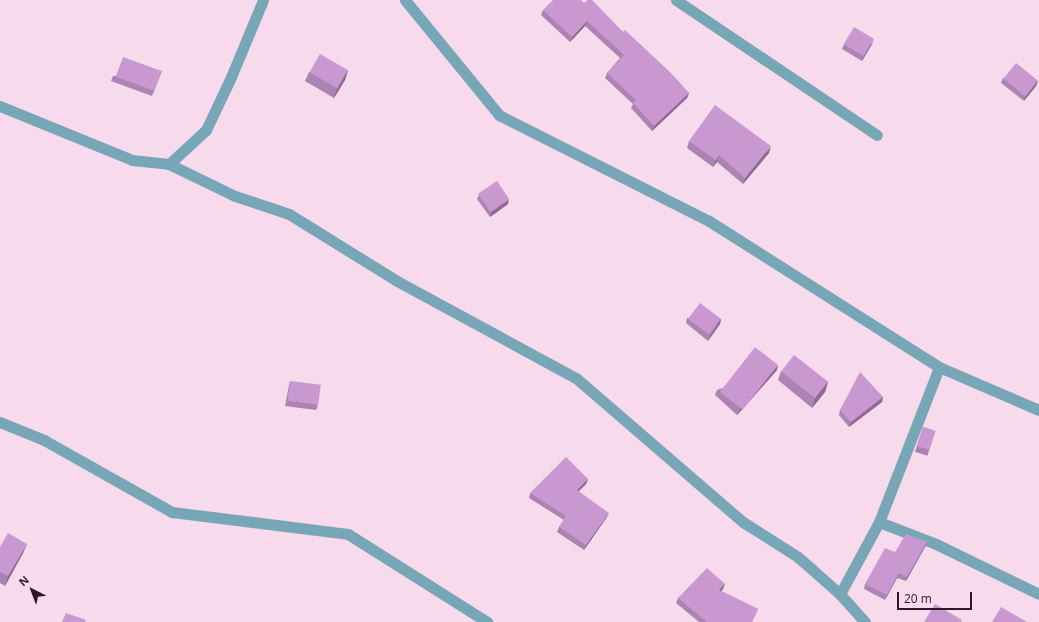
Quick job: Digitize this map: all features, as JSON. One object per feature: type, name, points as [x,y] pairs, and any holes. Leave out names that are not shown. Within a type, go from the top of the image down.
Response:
[{"type":"street","points":[[169,164],[206,130],[231,77],[263,0]]},
{"type":"street","points":[[405,0],[499,115],[709,221],[939,368],[1039,410]]},
{"type":"street","points":[[676,0],[877,135]]},
{"type":"street","points":[[0,106],[132,160],[169,164],[236,196],[289,214],[397,281],[576,378],[743,522],[798,557],[840,594],[865,622]]},
{"type":"street","points":[[840,594],[879,522],[939,368]]},
{"type":"street","points":[[0,422],[44,440],[172,512],[348,534],[487,622]]},
{"type":"street","points":[[879,522],[936,544],[1039,594]]},
{"type":"building","points":[[553,0],[581,0],[584,3],[588,0],[592,0],[623,32],[625,30],[672,74],[689,93],[654,126],[633,103],[636,100],[607,73],[624,55],[587,21],[572,37],[543,10]]},
{"type":"building","points":[[854,27],[874,39],[863,56],[844,44]]},
{"type":"building","points":[[320,54],[348,70],[337,88],[310,72]]},
{"type":"building","points":[[123,57],[162,71],[154,91],[116,77]]},
{"type":"building","points":[[1016,63],[1038,81],[1025,96],[1003,79]]},
{"type":"building","points":[[715,105],[771,146],[745,178],[719,155],[716,160],[689,141]]},
{"type":"building","points":[[497,181],[509,199],[490,212],[478,194]]},
{"type":"building","points":[[700,303],[721,319],[709,335],[688,319]]},
{"type":"building","points":[[755,347],[778,365],[743,410],[720,392]]},
{"type":"building","points":[[794,355],[828,381],[815,398],[781,372]]},
{"type":"building","points":[[860,372],[883,397],[851,422],[840,410]]},
{"type":"building","points":[[290,381],[321,385],[318,405],[288,401]]},
{"type":"building","points":[[923,427],[935,431],[929,450],[917,446]]},
{"type":"building","points":[[566,457],[588,479],[577,490],[609,513],[586,545],[559,527],[566,516],[530,493]]},
{"type":"building","points":[[8,533],[27,544],[8,576],[0,572],[0,547]]},
{"type":"building","points":[[906,534],[927,542],[907,577],[899,573],[887,595],[865,584],[885,548],[895,552]]},
{"type":"building","points":[[707,568],[725,584],[719,590],[758,609],[752,622],[707,622],[678,598]]},
{"type":"building","points":[[935,604],[962,620],[961,622],[924,622]]},
{"type":"building","points":[[1001,607],[1027,622],[992,622]]},
{"type":"building","points":[[66,613],[86,620],[85,622],[62,622]]}]
